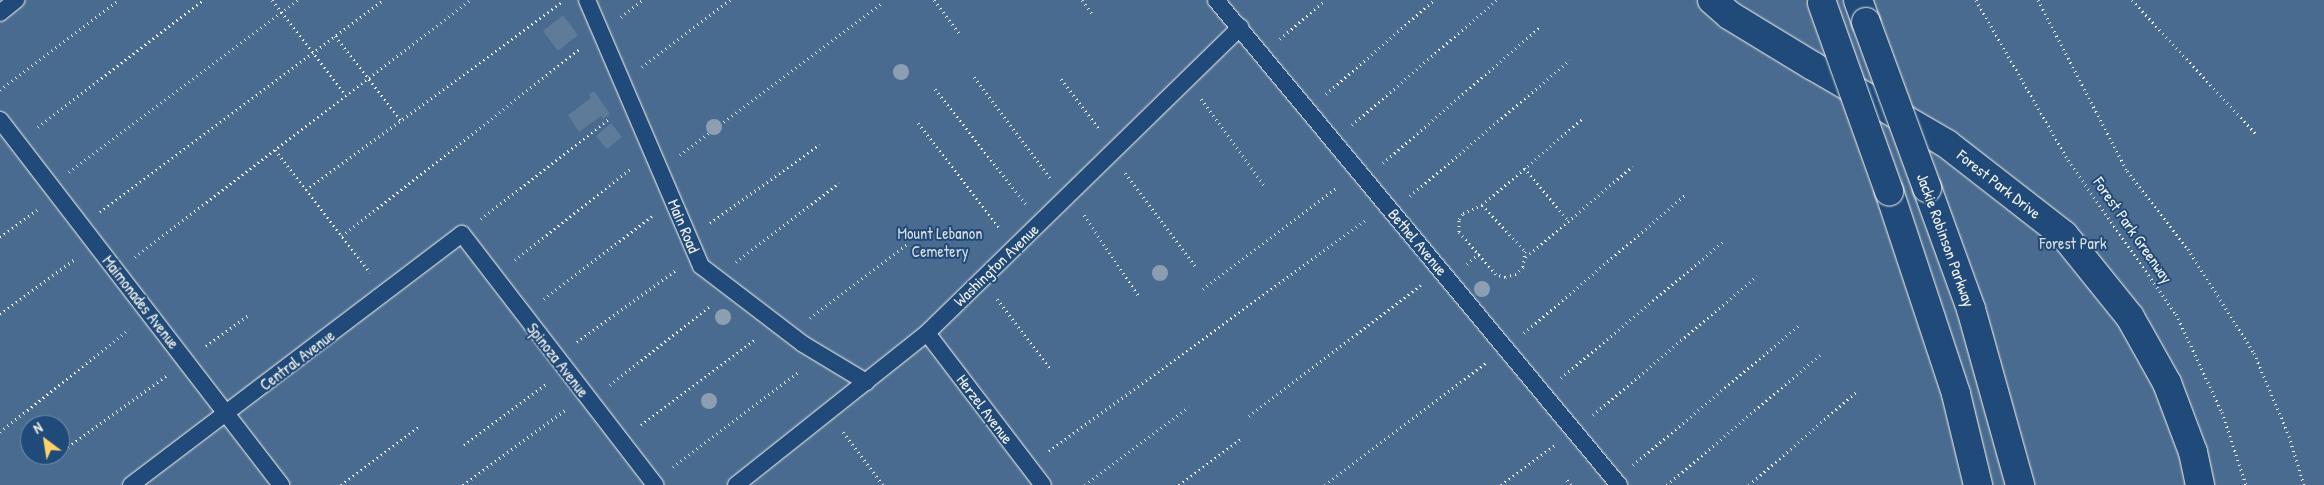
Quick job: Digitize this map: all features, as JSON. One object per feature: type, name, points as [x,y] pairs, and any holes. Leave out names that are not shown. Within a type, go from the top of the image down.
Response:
[{"type":"main road","name":"Forest Park Drive","points":[[1712,0],[1729,15],[1804,61],[1947,144],[2064,235],[2130,317],[2167,383],[2192,452],[2200,485]]},
{"type":"main road","points":[[1821,2],[1889,191],[1944,356],[1971,448],[1978,485]]},
{"type":"main road","name":"Jackie Robinson Parkway","points":[[1862,11],[1979,335],[2020,485]]},
{"type":"lane","points":[[0,13],[16,0]]},
{"type":"lane","name":"Main Road","points":[[587,0],[701,266],[789,333],[866,382]]},
{"type":"lane","name":"Bethel Avenue","points":[[1216,0],[1241,27],[1617,483]]},
{"type":"lane","name":"Washington Avenue","points":[[736,485],[927,333],[1241,27]]},
{"type":"lane","name":"Maimonades Avenue","points":[[0,120],[227,412],[281,485]]},
{"type":"lane","name":"Spinoza Avenue","points":[[462,234],[654,484]]},
{"type":"lane","name":"Central Avenue","points":[[131,485],[462,234]]},
{"type":"lane","name":"Herzel Avenue","points":[[927,333],[1043,485]]},
{"type":"path","points":[[0,90],[119,0]]},
{"type":"path","points":[[17,143],[203,0]]},
{"type":"path","points":[[272,0],[346,95]]},
{"type":"path","points":[[0,237],[54,190],[298,0]]},
{"type":"path","points":[[82,226],[383,0]]},
{"type":"path","points":[[117,271],[470,0]]},
{"type":"path","points":[[306,190],[564,0]]},
{"type":"path","points":[[622,82],[730,0]]},
{"type":"path","points":[[934,0],[959,33]]},
{"type":"path","points":[[1082,0],[1093,15]]},
{"type":"path","points":[[1263,54],[1325,0]]},
{"type":"path","points":[[1308,109],[1434,0]]},
{"type":"path","points":[[1334,140],[1497,0]]},
{"type":"path","name":"Forest Park Greenway","points":[[1976,0],[2063,152],[2176,314],[2222,412],[2246,485]]},
{"type":"path","points":[[2038,0],[2127,171],[2188,249],[2254,353],[2289,436],[2304,485]]},
{"type":"path","points":[[2132,0],[2256,134]]},
{"type":"path","points":[[660,170],[881,4]]},
{"type":"path","points":[[1203,289],[1362,174],[1541,26]]},
{"type":"path","points":[[335,36],[401,120]]},
{"type":"path","points":[[342,236],[583,47]]},
{"type":"path","points":[[1028,466],[1390,207],[1570,60]]},
{"type":"path","points":[[974,77],[1068,196],[1140,298]]},
{"type":"path","points":[[1061,79],[1195,266]]},
{"type":"path","points":[[1186,80],[1264,185]]},
{"type":"path","points":[[935,89],[1040,222]]},
{"type":"path","points":[[462,234],[613,116]]},
{"type":"path","points":[[1582,119],[1482,205],[1463,213],[1459,219],[1460,232],[1496,274],[1505,277],[1516,274],[1526,258],[1633,166]]},
{"type":"path","points":[[918,123],[1015,247]]},
{"type":"path","points":[[689,238],[820,144]]},
{"type":"path","points":[[275,150],[385,293]]},
{"type":"path","points":[[494,276],[634,166]]},
{"type":"path","points":[[1524,168],[1569,221]]},
{"type":"path","points":[[715,277],[839,183]]},
{"type":"path","points":[[1325,485],[1507,348],[1686,194]]},
{"type":"path","points":[[1482,205],[1525,251],[1526,258]]},
{"type":"path","points":[[524,315],[655,213]]},
{"type":"path","points":[[1543,393],[1725,240]]},
{"type":"path","points":[[0,314],[96,244]]},
{"type":"path","points":[[789,333],[908,244]]},
{"type":"path","points":[[464,445],[678,268]]},
{"type":"path","points":[[1249,416],[1441,269]]},
{"type":"path","points":[[1501,485],[1575,430],[1757,276]]},
{"type":"path","points":[[982,279],[1049,367]]},
{"type":"path","points":[[463,485],[588,398],[713,303]]},
{"type":"path","points":[[0,432],[149,313]]},
{"type":"path","points":[[70,446],[250,314]]},
{"type":"path","points":[[1617,483],[1799,325]]},
{"type":"path","points":[[620,441],[762,334]]},
{"type":"path","points":[[1667,485],[1822,353]]},
{"type":"path","points":[[654,484],[805,367]]},
{"type":"path","points":[[1748,485],[1856,392]]},
{"type":"path","points":[[1085,485],[1189,407]]},
{"type":"path","points":[[829,412],[883,485]]},
{"type":"path","points":[[341,485],[420,426]]},
{"type":"path","points":[[1179,485],[1242,438]]},
{"type":"path","points":[[1567,480],[1571,485]]},
{"type":"green space","name":"Mount Lebanon Cemetery","points":[[0,0],[2324,0],[2324,485],[0,485]]},
{"type":"building","points":[[563,15],[578,35],[558,51],[543,31]]},
{"type":"building","points":[[594,91],[610,114],[603,119],[601,116],[579,132],[568,115],[591,98],[589,95]]},
{"type":"building","points":[[611,123],[622,137],[607,149],[596,136]]},
{"type":"park label","name":"Forest Park","points":[[2073,243]]}]
